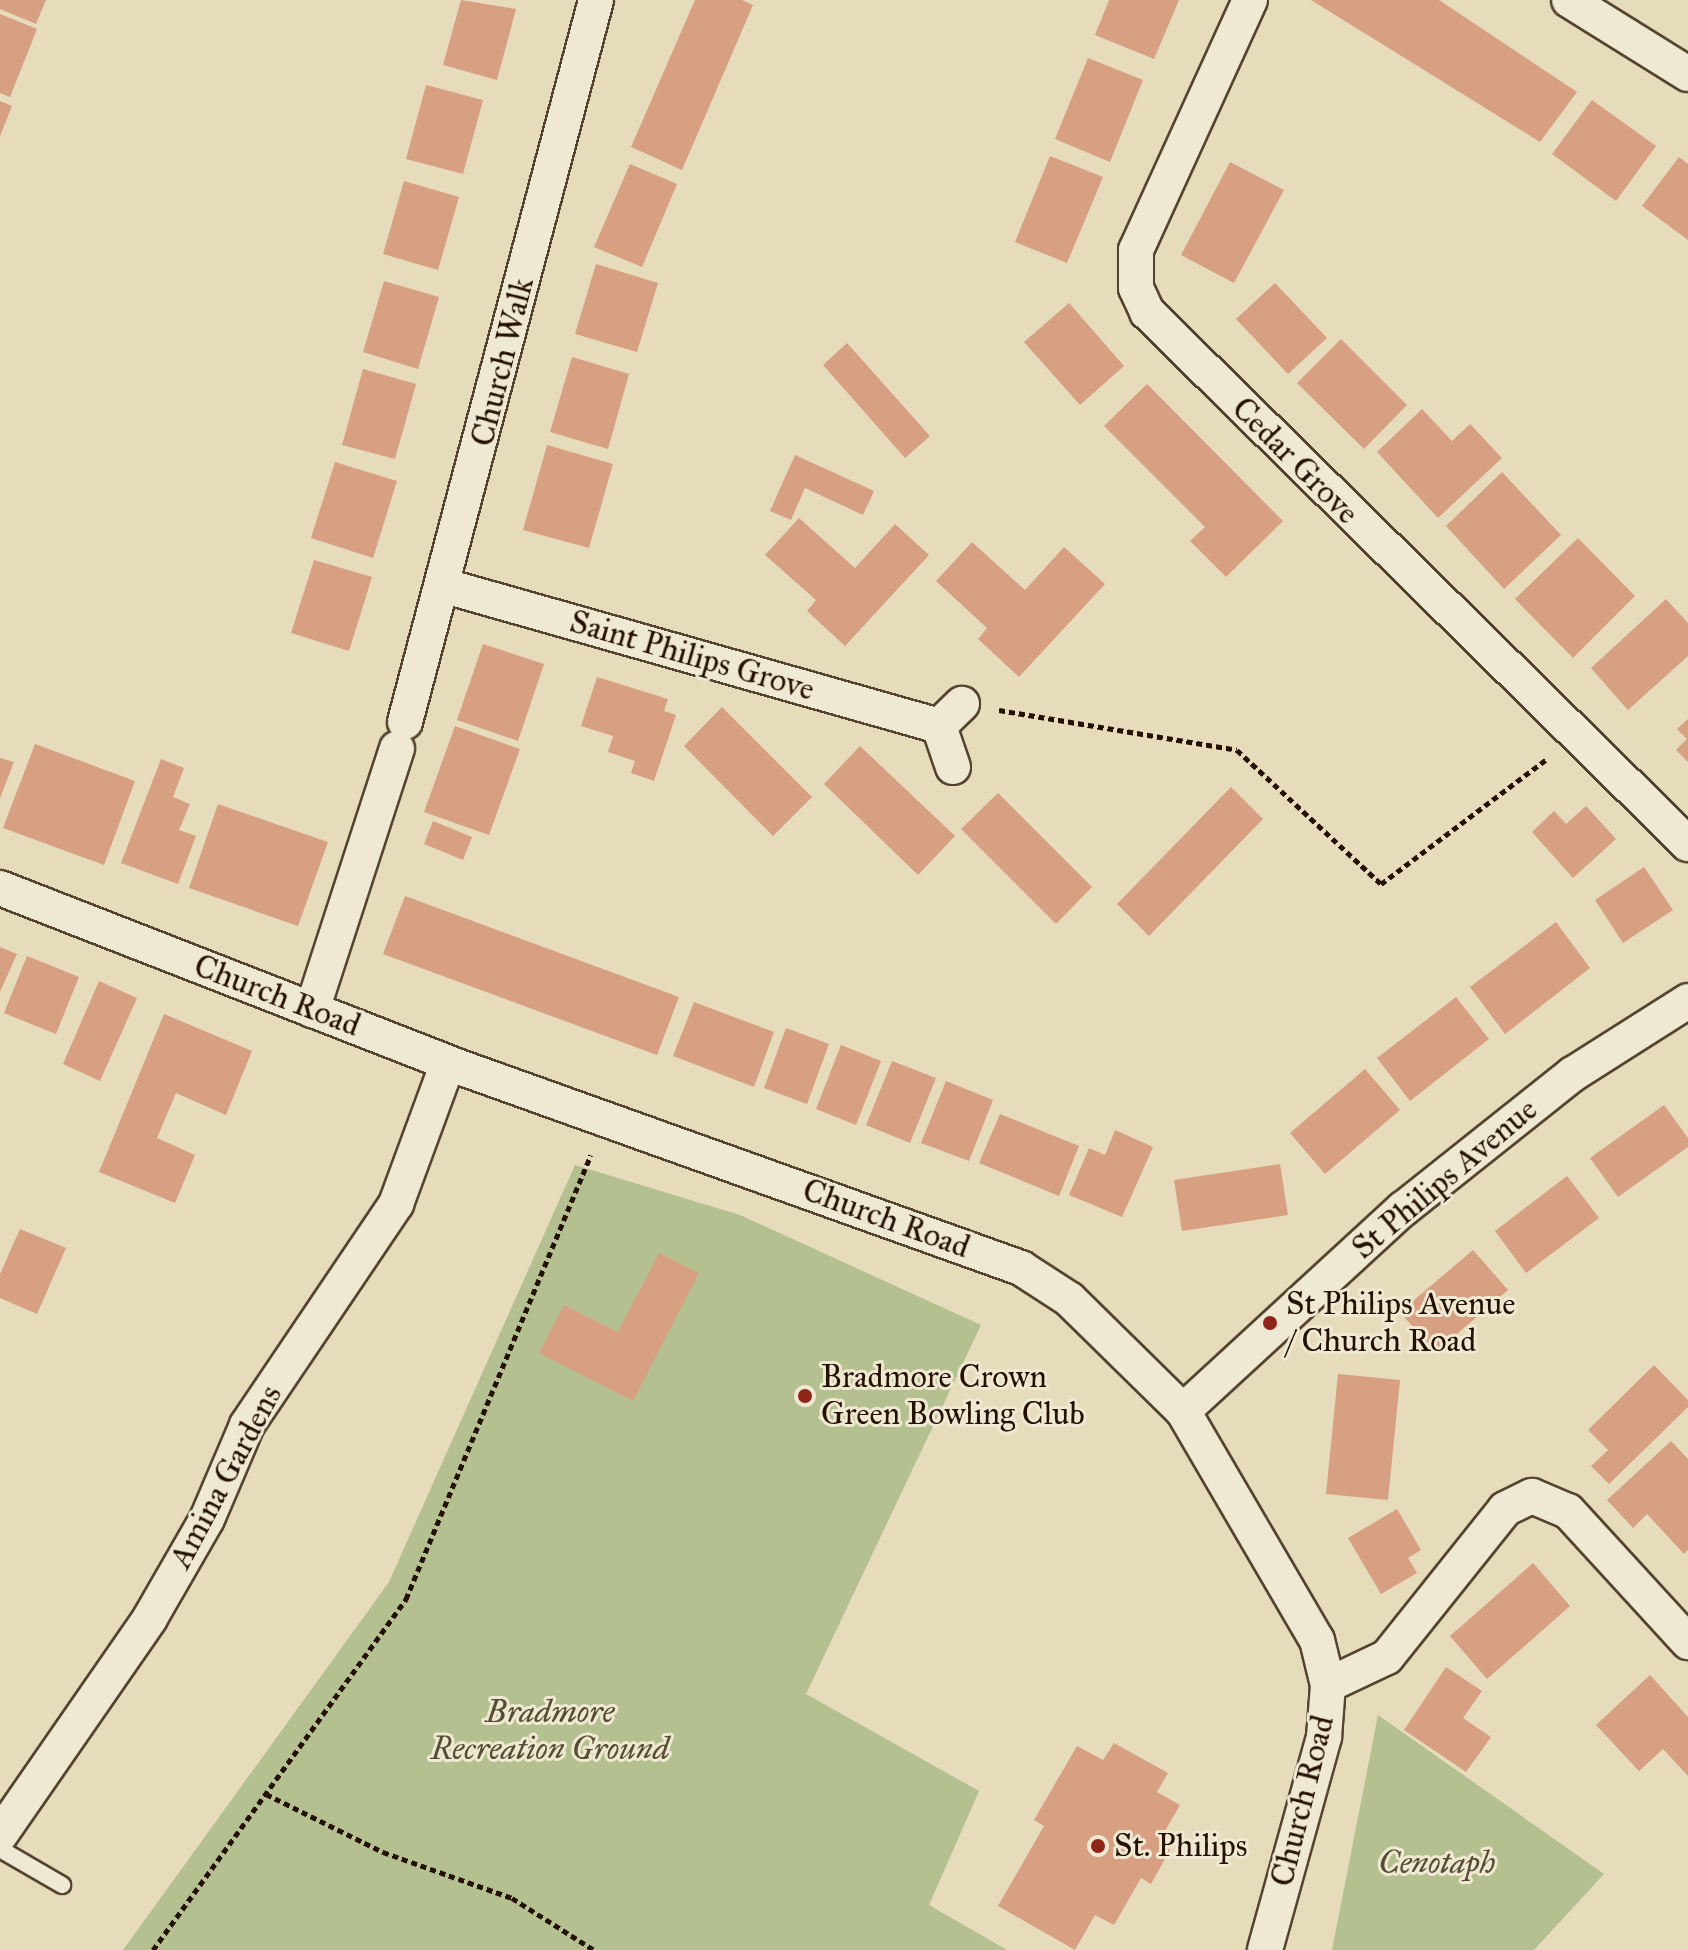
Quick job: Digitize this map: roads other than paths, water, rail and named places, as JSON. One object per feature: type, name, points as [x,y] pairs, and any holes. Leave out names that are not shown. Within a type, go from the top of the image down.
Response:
[{"type":"street","name":"Church Walk","points":[[312,1010],[401,735],[445,586],[596,0]]},
{"type":"street","name":"Cedar Grove","points":[[1250,0],[1136,250],[1136,288],[1147,312],[1688,844]]},
{"type":"street","points":[[1569,0],[1688,74]]},
{"type":"street","name":"Saint Philips Grove","points":[[445,586],[951,715],[953,767]]},
{"type":"street","name":"Church Road","points":[[0,888],[448,1063],[1021,1268],[1069,1299],[1183,1411],[1311,1629],[1328,1685],[1324,1737],[1265,1950]]},
{"type":"street","name":"St Philips Avenue","points":[[1183,1411],[1403,1209],[1573,1074],[1688,1001]]},
{"type":"street","name":"Amina Gardens","points":[[0,1835],[150,1618],[207,1519],[247,1425],[396,1204],[448,1063]]},
{"type":"street","points":[[1328,1685],[1387,1657],[1505,1509],[1532,1496],[1568,1511],[1688,1642]]},
{"type":"lane","points":[[0,1849],[62,1885]]},
{"type":"place","name":"St Philips Avenue / Church Road","points":[[1270,1323]]},
{"type":"place","name":"Bradmore Crown Green Bowling Club","points":[[805,1396]]},
{"type":"place","name":"St. Philips","points":[[1098,1846]]},
{"type":"park label","name":"Bradmore Recreation Ground","points":[[550,1732]]},
{"type":"park label","name":"Cenotaph","points":[[1437,1863]]}]
